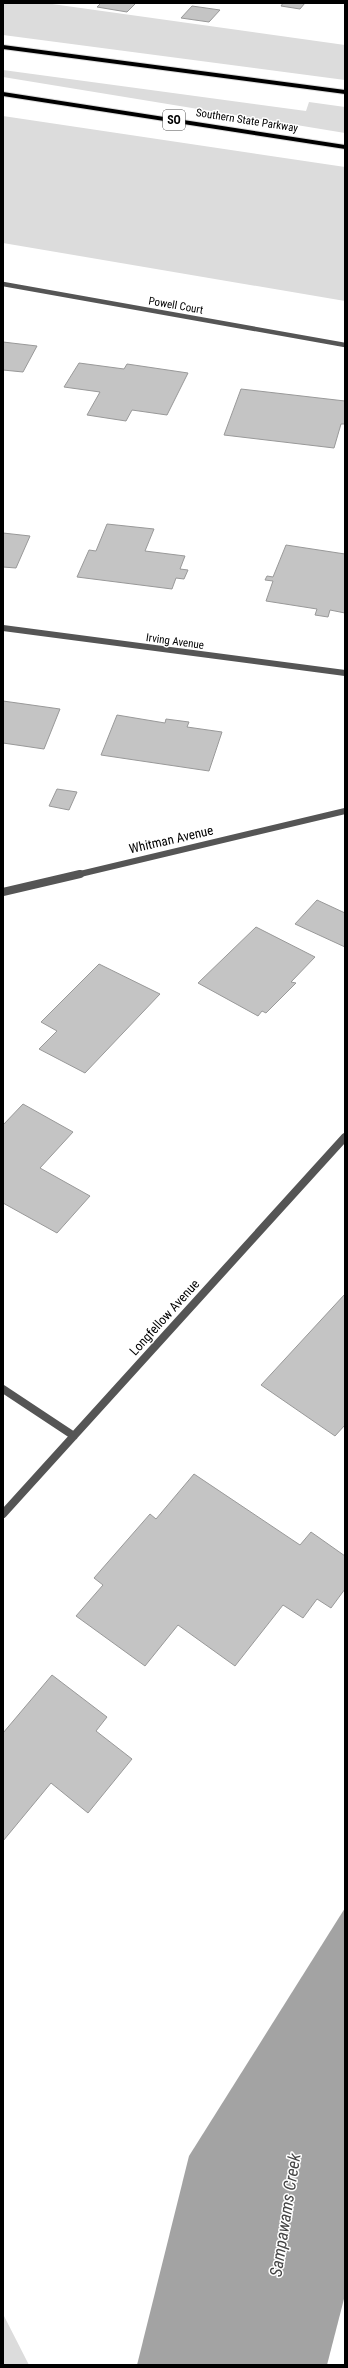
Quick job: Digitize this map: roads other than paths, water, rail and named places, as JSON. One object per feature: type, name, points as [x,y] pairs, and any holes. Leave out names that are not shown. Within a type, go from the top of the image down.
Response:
[{"type":"highway","points":[[3,47],[345,92]]},
{"type":"highway","name":"Southern State Parkway","points":[[3,94],[345,147]]},
{"type":"street","name":"Powell Court","points":[[3,284],[345,345]]},
{"type":"street","name":"Irving Avenue","points":[[3,628],[345,673]]},
{"type":"street","name":"Whitman Avenue","points":[[3,892],[345,811]]},
{"type":"street","name":"Longfellow Avenue","points":[[3,1514],[345,1137]]},
{"type":"street","points":[[3,1389],[74,1436]]},
{"type":"water","name":"Sampawams Creek","points":[[345,1908],[345,2295],[327,2365],[137,2365],[189,2156]]}]
